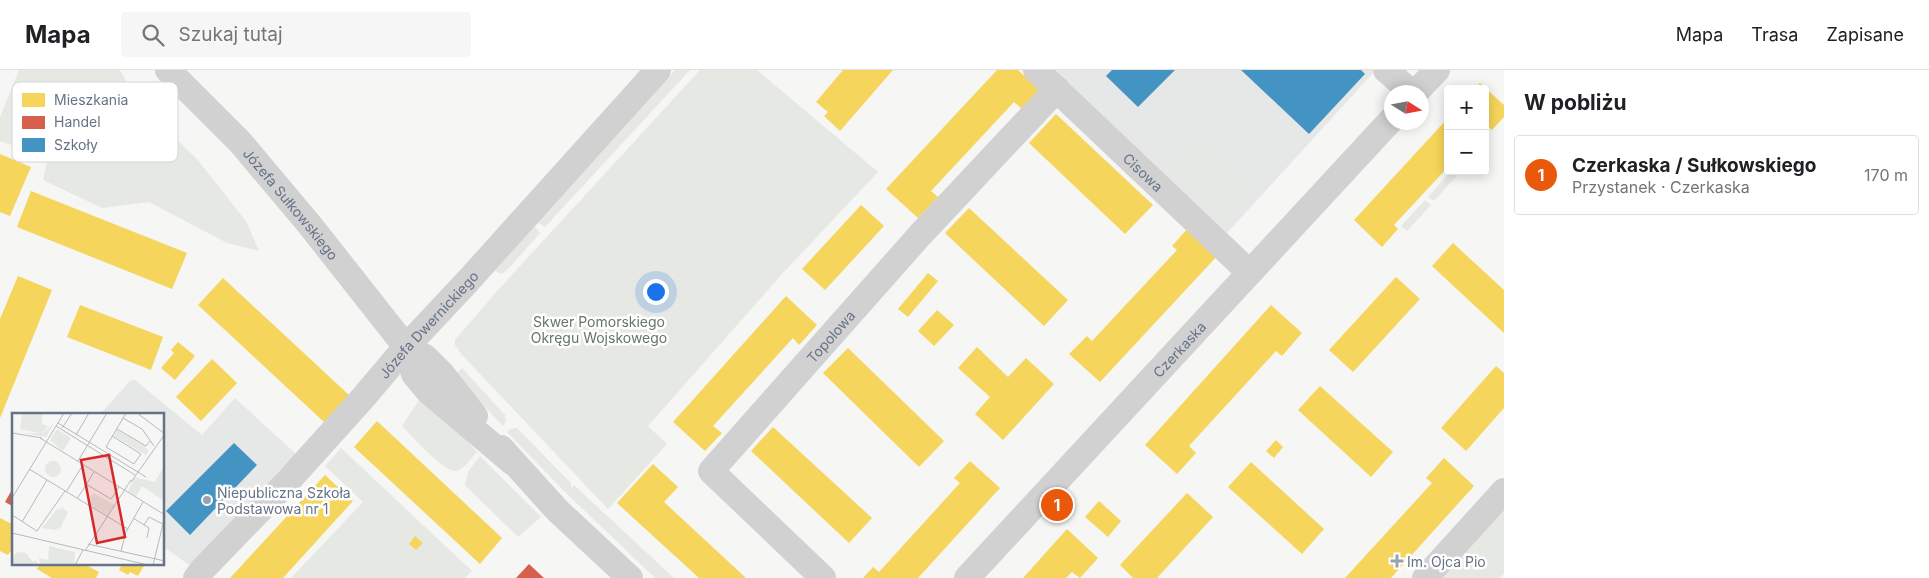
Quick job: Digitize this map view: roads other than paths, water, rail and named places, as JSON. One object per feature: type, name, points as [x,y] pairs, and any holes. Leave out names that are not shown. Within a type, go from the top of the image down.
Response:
[{"type":"street","name":"Józefa Sułkowskiego","points":[[168,70],[240,142],[309,224],[406,347],[414,374],[428,391],[512,462],[557,510],[630,578]]},
{"type":"street","name":"Józefa Dwernickiego","points":[[196,578],[289,480],[406,347],[658,70]]},
{"type":"street","name":"Cisowa","points":[[1036,70],[1250,272]]},
{"type":"street","points":[[1386,70],[1403,85]]},
{"type":"street","points":[[1423,85],[1437,70]]},
{"type":"street","name":"Topolowa","points":[[822,578],[711,471],[920,235],[1057,89]]},
{"type":"street","name":"Czerkaska","points":[[967,578],[1384,128]]},
{"type":"street","points":[[1425,578],[1504,491]]},
{"type":"place","name":"Niepubliczna Szkoła Podstawowa nr 1","points":[[207,500]]},
{"type":"place","name":"Czerkaska / Sułkowskiego","points":[[1057,505]]},
{"type":"place","name":"Im. Ojca Pio","points":[[1397,561]]},
{"type":"park label","name":"Skwer Pomorskiego Okręgu Wojskowego","points":[[599,330]]}]
